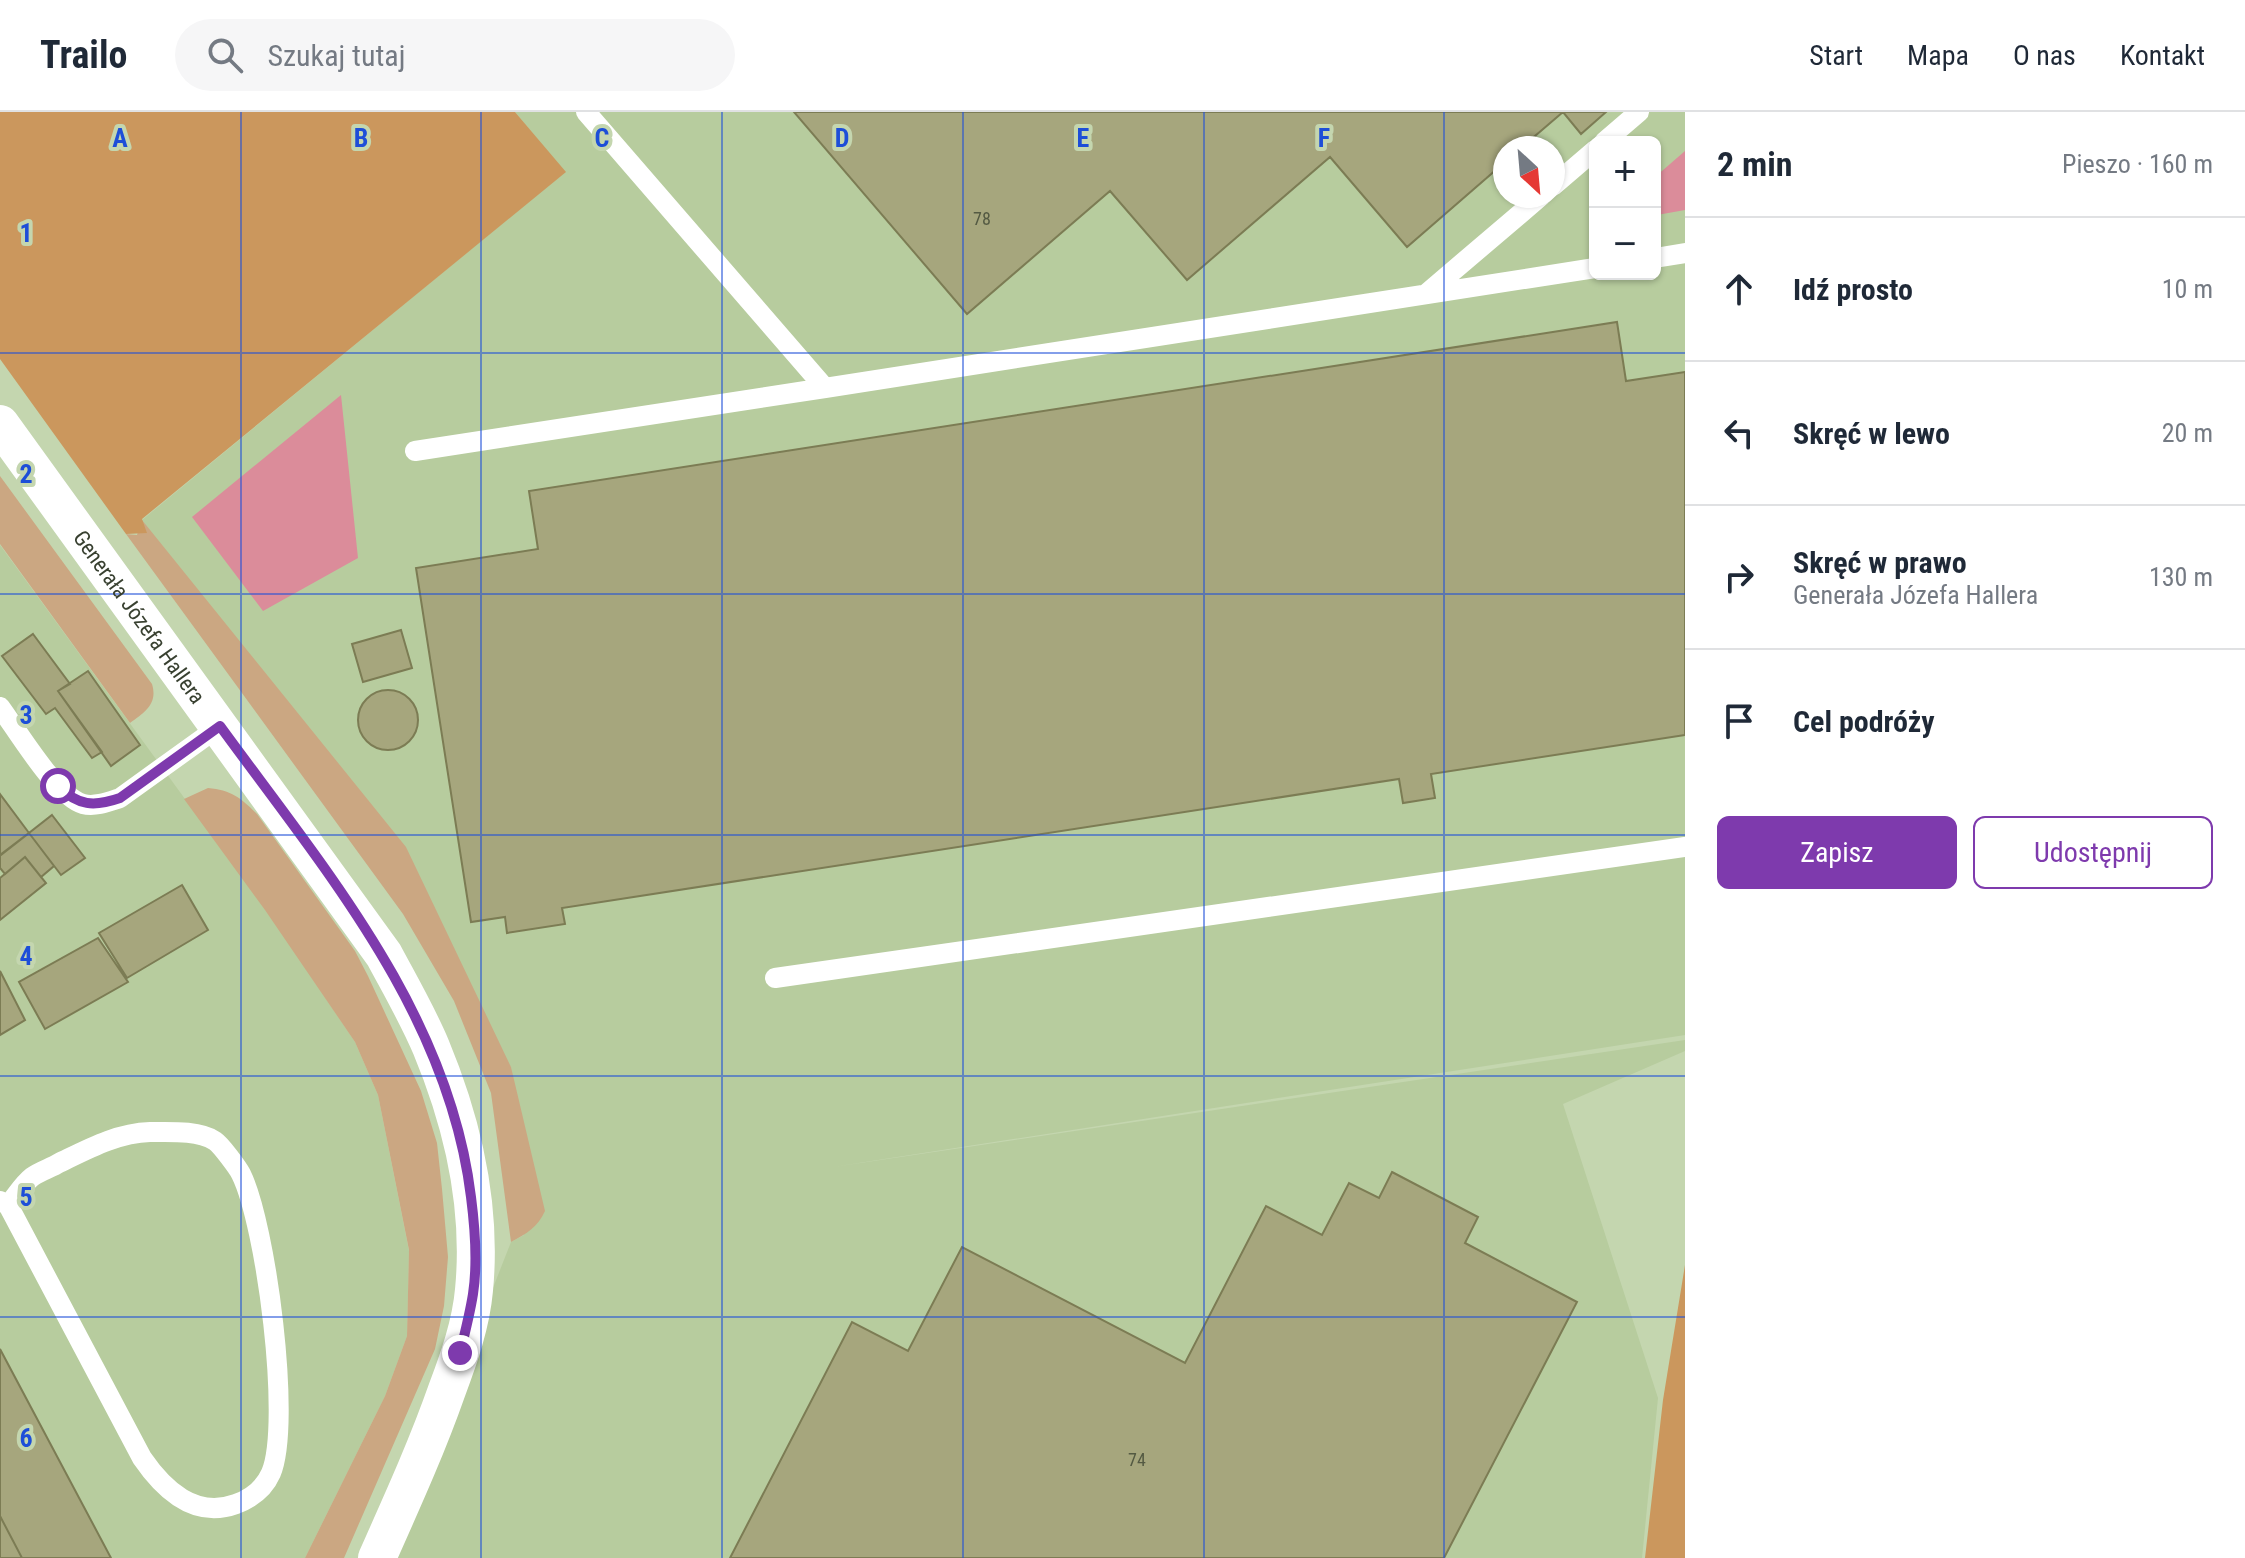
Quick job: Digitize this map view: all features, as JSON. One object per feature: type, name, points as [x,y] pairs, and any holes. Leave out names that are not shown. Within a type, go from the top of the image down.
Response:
[{"type":"street","name":"Generała Józefa Hallera","points":[[0,424],[384,955],[430,1045],[456,1114],[468,1168],[476,1231],[474,1292],[460,1353],[426,1449],[377,1558]]},
{"type":"lane","points":[[586,112],[825,388]]},
{"type":"lane","points":[[1611,136],[1639,112]]},
{"type":"lane","points":[[1565,176],[1589,155]]},
{"type":"lane","points":[[1426,294],[1527,208]]},
{"type":"lane","points":[[1661,257],[1685,253]]},
{"type":"lane","points":[[415,451],[1589,269]]},
{"type":"lane","points":[[0,707],[58,786],[70,798],[84,805],[103,804],[120,798],[220,726]]},
{"type":"lane","points":[[775,978],[1685,847]]},
{"type":"lane","points":[[181,1131],[215,1141],[241,1173],[259,1228],[269,1287],[277,1374],[278,1438],[272,1470],[264,1485],[249,1499],[223,1508],[197,1507],[158,1481],[142,1458],[4,1203],[32,1177],[88,1149],[130,1133],[181,1131]]},
{"type":"shaded area","points":[[0,112],[515,112],[566,172],[142,519],[147,533],[126,534],[0,359]]},
{"type":"shaded area","points":[[515,112],[1685,112],[1685,1035],[833,1167],[1685,1040],[1685,1051],[1563,1104],[1658,1398],[1642,1558],[387,1558],[511,1242],[524,1235],[511,1067],[142,520],[565,172]]},
{"type":"shaded area","points":[[1685,151],[1685,210],[1661,214],[1661,172]]},
{"type":"shaded area","points":[[341,395],[358,558],[263,611],[192,517]]},
{"type":"shaded area","points":[[0,476],[152,684],[152,702],[130,723],[0,544]]},
{"type":"shaded area","points":[[142,520],[406,847],[511,1067],[545,1211],[531,1230],[511,1242],[491,1093],[454,1001],[403,914],[126,534],[137,535]]},
{"type":"shaded area","points":[[0,545],[271,917],[355,1042],[378,1095],[409,1251],[407,1336],[385,1396],[305,1558],[0,1558]]},
{"type":"shaded area","points":[[208,788],[235,796],[257,814],[355,951],[421,1091],[437,1143],[448,1257],[444,1306],[435,1349],[344,1558],[305,1558],[385,1396],[407,1336],[409,1250],[378,1095],[355,1042],[184,799]]},
{"type":"shaded area","points":[[1685,1265],[1685,1558],[1645,1558],[1663,1400]]},
{"type":"building","points":[[794,112],[1563,112],[1535,136],[1493,136],[1493,172],[1407,247],[1330,157],[1187,280],[1110,191],[967,314]]},
{"type":"building","points":[[1563,112],[1606,112],[1581,134]]},
{"type":"building","points":[[1617,322],[1626,381],[1685,372],[1685,735],[1431,774],[1435,798],[1403,803],[1399,779],[562,908],[565,924],[507,933],[505,917],[471,922],[416,568],[538,549],[529,491]]},
{"type":"building","points":[[401,630],[412,668],[363,682],[352,644]]},
{"type":"building","points":[[33,634],[70,684],[58,691],[102,752],[92,758],[55,708],[46,714],[2,656]]},
{"type":"building","points":[[88,671],[140,745],[111,766],[58,691]]},
{"type":"building","points":[[388,690],[399,692],[409,699],[416,709],[416,731],[409,741],[399,748],[388,750],[377,748],[367,741],[360,731],[358,720],[360,709],[367,699],[377,692]]},
{"type":"building","points":[[0,794],[29,833],[1,855],[0,853]]},
{"type":"building","points":[[52,815],[85,858],[61,875],[29,833]]},
{"type":"building","points":[[29,833],[54,866],[41,877],[25,857],[5,874],[0,868],[0,855]]},
{"type":"building","points":[[25,857],[46,883],[0,920],[0,878]]},
{"type":"building","points":[[182,885],[208,930],[127,978],[99,933]]},
{"type":"building","points":[[98,938],[128,982],[45,1029],[19,982]]},
{"type":"building","points":[[0,971],[25,1020],[0,1035]]},
{"type":"building","points":[[1392,1172],[1478,1217],[1465,1243],[1577,1302],[1444,1558],[730,1558],[852,1322],[908,1351],[962,1247],[1185,1363],[1266,1206],[1322,1235],[1349,1183],[1379,1198]]},
{"type":"building","points":[[0,1349],[111,1558],[22,1558],[0,1516]]},
{"type":"building","points":[[0,1516],[22,1558],[0,1558]]},
{"type":"route","points":[[58,786],[70,798],[84,805],[103,804],[120,798],[220,726],[384,955],[430,1045],[456,1114],[468,1168],[476,1231],[474,1292],[460,1353]]}]
